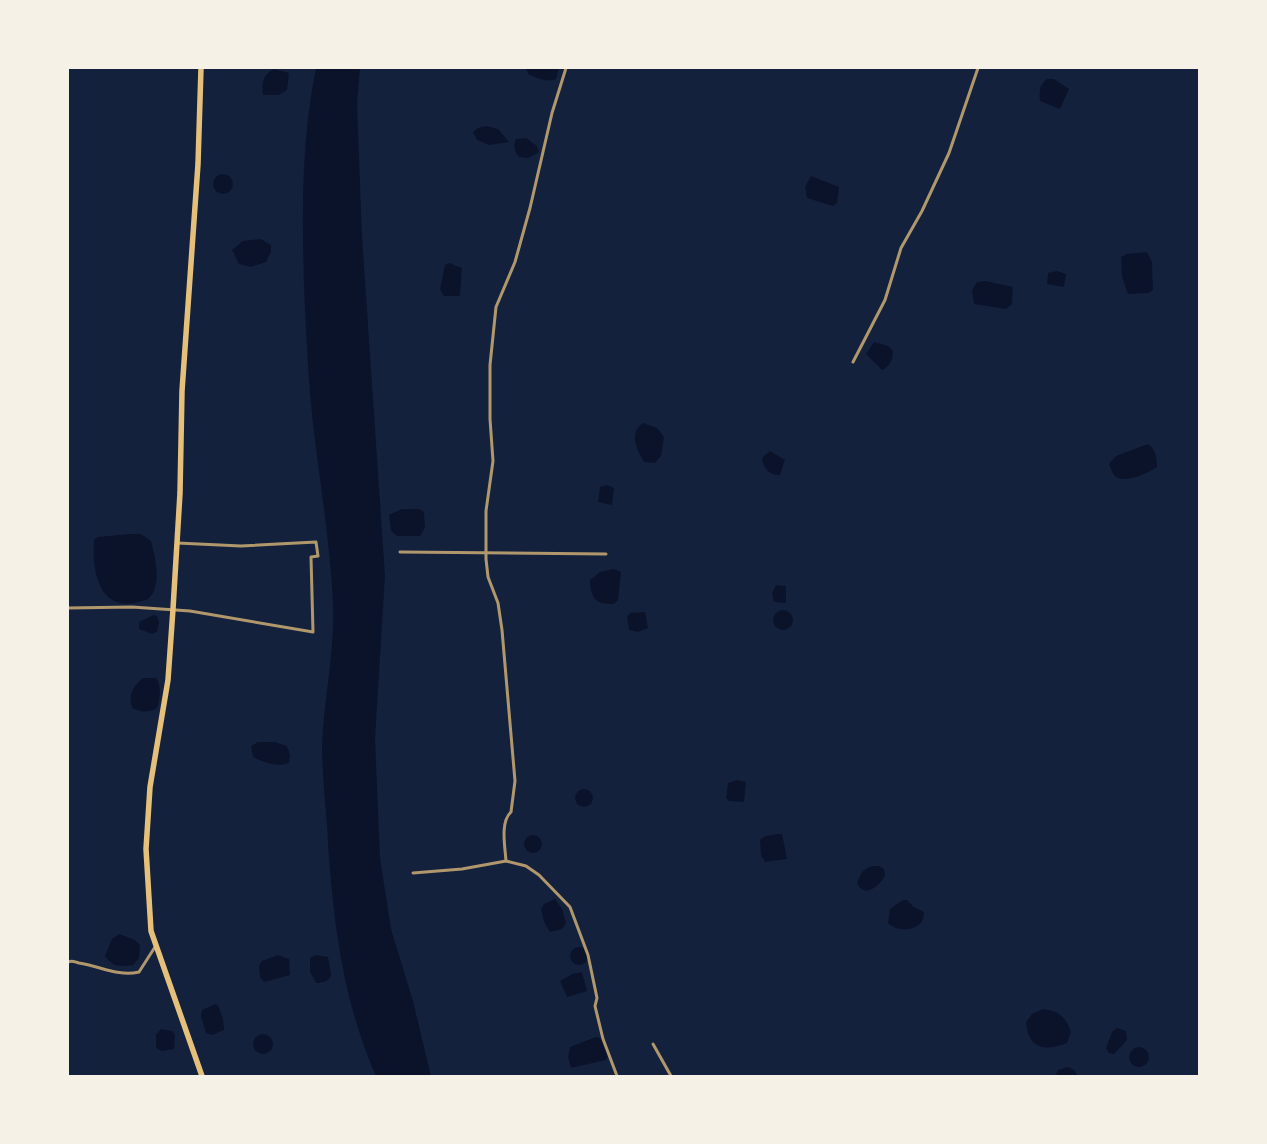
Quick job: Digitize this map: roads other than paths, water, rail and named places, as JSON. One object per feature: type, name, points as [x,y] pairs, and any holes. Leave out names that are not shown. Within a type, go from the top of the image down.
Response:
[{"type":"highway","points":[[201,68],[198,164],[182,391],[177,543],[168,680],[150,787],[147,823],[149,916],[155,947],[202,1076]]},
{"type":"street","points":[[506,861],[504,823],[506,816],[512,812],[515,794],[514,763],[502,630],[498,603],[486,570],[486,511],[493,461],[490,419],[490,365],[496,306],[515,262],[530,208],[552,113],[566,68]]},
{"type":"street","points":[[853,362],[886,300],[901,248],[922,211],[949,153],[978,68]]},
{"type":"street","points":[[68,608],[101,606],[173,609],[313,631],[311,557],[318,556],[316,542],[241,546],[177,543]]},
{"type":"street","points":[[400,552],[606,554]]},
{"type":"street","points":[[413,873],[462,869],[506,861],[526,866],[539,875],[570,907],[588,955],[597,998],[595,1006],[601,1031],[617,1076]]},
{"type":"street","points":[[68,962],[87,963],[116,973],[129,974],[139,972],[155,947]]},
{"type":"street","points":[[653,1044],[671,1076]]},
{"type":"water","points":[[316,68],[360,68],[357,103],[362,236],[385,576],[375,738],[380,858],[391,929],[413,1001],[431,1076],[376,1076],[354,1016],[346,985],[335,922],[322,745],[331,656],[333,620],[332,580],[313,424],[303,259],[305,149]]},
{"type":"water","points":[[526,68],[559,68],[556,79],[542,80],[528,74]]},
{"type":"water","points":[[274,69],[289,73],[287,90],[279,95],[263,95],[262,86],[264,79]]},
{"type":"water","points":[[1047,79],[1054,79],[1069,89],[1060,109],[1040,101],[1040,89]]},
{"type":"water","points":[[486,126],[498,129],[509,142],[489,145],[477,140],[473,132],[478,128]]},
{"type":"water","points":[[526,138],[537,146],[539,152],[528,158],[519,157],[514,148],[516,139]]},
{"type":"water","points":[[223,174],[230,177],[233,184],[230,191],[223,194],[216,191],[213,184],[216,177]]},
{"type":"water","points":[[811,176],[839,187],[837,203],[833,206],[807,198],[805,187]]},
{"type":"water","points":[[261,239],[271,245],[271,252],[266,262],[251,267],[239,264],[232,250],[243,241]]},
{"type":"water","points":[[1147,252],[1152,262],[1153,290],[1149,293],[1128,294],[1122,277],[1121,257],[1127,254]]},
{"type":"water","points":[[449,263],[462,268],[460,296],[444,296],[440,289],[445,265]]},
{"type":"water","points":[[1057,271],[1066,274],[1064,287],[1047,284],[1048,273]]},
{"type":"water","points":[[985,281],[1013,287],[1012,304],[1006,309],[974,304],[972,290],[977,282]]},
{"type":"water","points":[[874,342],[888,346],[893,351],[891,362],[882,370],[866,354]]},
{"type":"water","points":[[643,423],[657,428],[664,437],[661,456],[655,463],[644,462],[635,442],[638,427]]},
{"type":"water","points":[[1148,444],[1156,454],[1157,467],[1133,478],[1122,479],[1115,476],[1109,464],[1116,456]]},
{"type":"water","points":[[770,451],[785,460],[780,475],[773,474],[764,465],[762,458]]},
{"type":"water","points":[[607,485],[614,488],[612,505],[598,502],[600,487]]},
{"type":"water","points":[[402,509],[419,509],[424,512],[425,528],[420,536],[397,536],[391,531],[389,515]]},
{"type":"water","points":[[141,534],[151,541],[156,563],[157,579],[153,593],[148,599],[132,603],[120,603],[110,598],[103,590],[98,579],[95,567],[94,540],[98,537]]},
{"type":"water","points":[[614,569],[621,572],[618,600],[614,604],[598,602],[591,591],[590,580],[600,572]]},
{"type":"water","points":[[776,585],[786,586],[786,603],[774,602],[772,593]]},
{"type":"water","points":[[783,610],[790,613],[793,620],[790,627],[783,630],[776,627],[773,620],[776,613]]},
{"type":"water","points":[[645,612],[648,628],[638,632],[629,630],[627,617],[630,613]]},
{"type":"water","points":[[154,615],[157,616],[159,622],[157,632],[152,634],[139,629],[139,622]]},
{"type":"water","points":[[143,678],[156,678],[160,689],[157,708],[151,711],[132,708],[132,691]]},
{"type":"water","points":[[258,742],[275,742],[287,746],[290,755],[289,763],[275,765],[253,757],[251,746]]},
{"type":"water","points":[[737,780],[746,782],[744,802],[729,801],[726,798],[728,783]]},
{"type":"water","points":[[584,789],[590,792],[593,798],[590,804],[584,807],[578,804],[575,798],[578,792]]},
{"type":"water","points":[[782,834],[787,859],[765,862],[761,855],[760,840],[765,836]]},
{"type":"water","points":[[533,835],[539,838],[542,844],[539,850],[533,853],[527,850],[524,844],[527,838]]},
{"type":"water","points":[[872,866],[879,866],[884,869],[885,876],[875,887],[863,890],[857,883],[859,877],[862,872]]},
{"type":"water","points":[[555,899],[562,909],[566,923],[562,929],[550,932],[544,922],[541,909],[544,904]]},
{"type":"water","points":[[903,900],[907,900],[914,907],[924,912],[923,918],[916,927],[898,929],[888,923],[890,909]]},
{"type":"water","points":[[119,934],[135,940],[140,945],[139,958],[133,965],[117,965],[105,956],[112,939]]},
{"type":"water","points":[[579,947],[585,950],[588,956],[585,962],[579,965],[573,962],[570,956],[573,950]]},
{"type":"water","points":[[278,955],[289,959],[290,975],[264,982],[260,977],[259,966],[262,961]]},
{"type":"water","points":[[316,955],[328,957],[331,976],[328,980],[321,983],[316,983],[310,972],[310,958]]},
{"type":"water","points":[[582,972],[587,991],[567,997],[560,981],[572,974]]},
{"type":"water","points":[[215,1004],[218,1005],[223,1019],[224,1030],[212,1035],[206,1033],[201,1016],[202,1010]]},
{"type":"water","points":[[1043,1009],[1058,1013],[1067,1022],[1071,1032],[1067,1043],[1059,1046],[1045,1047],[1034,1043],[1030,1038],[1026,1022],[1032,1014]]},
{"type":"water","points":[[1117,1028],[1126,1031],[1127,1040],[1114,1054],[1109,1053],[1106,1048],[1112,1032]]},
{"type":"water","points":[[161,1029],[172,1031],[175,1035],[174,1049],[162,1051],[156,1048],[156,1035]]},
{"type":"water","points":[[259,1034],[267,1034],[273,1040],[273,1048],[267,1054],[259,1054],[253,1048],[253,1040]]},
{"type":"water","points":[[596,1037],[602,1039],[608,1055],[606,1060],[571,1068],[568,1057],[570,1047]]},
{"type":"water","points":[[1135,1047],[1143,1047],[1149,1053],[1149,1061],[1143,1067],[1135,1067],[1129,1061],[1129,1053]]},
{"type":"water","points":[[1068,1067],[1074,1070],[1078,1076],[1055,1076],[1058,1070]]}]
